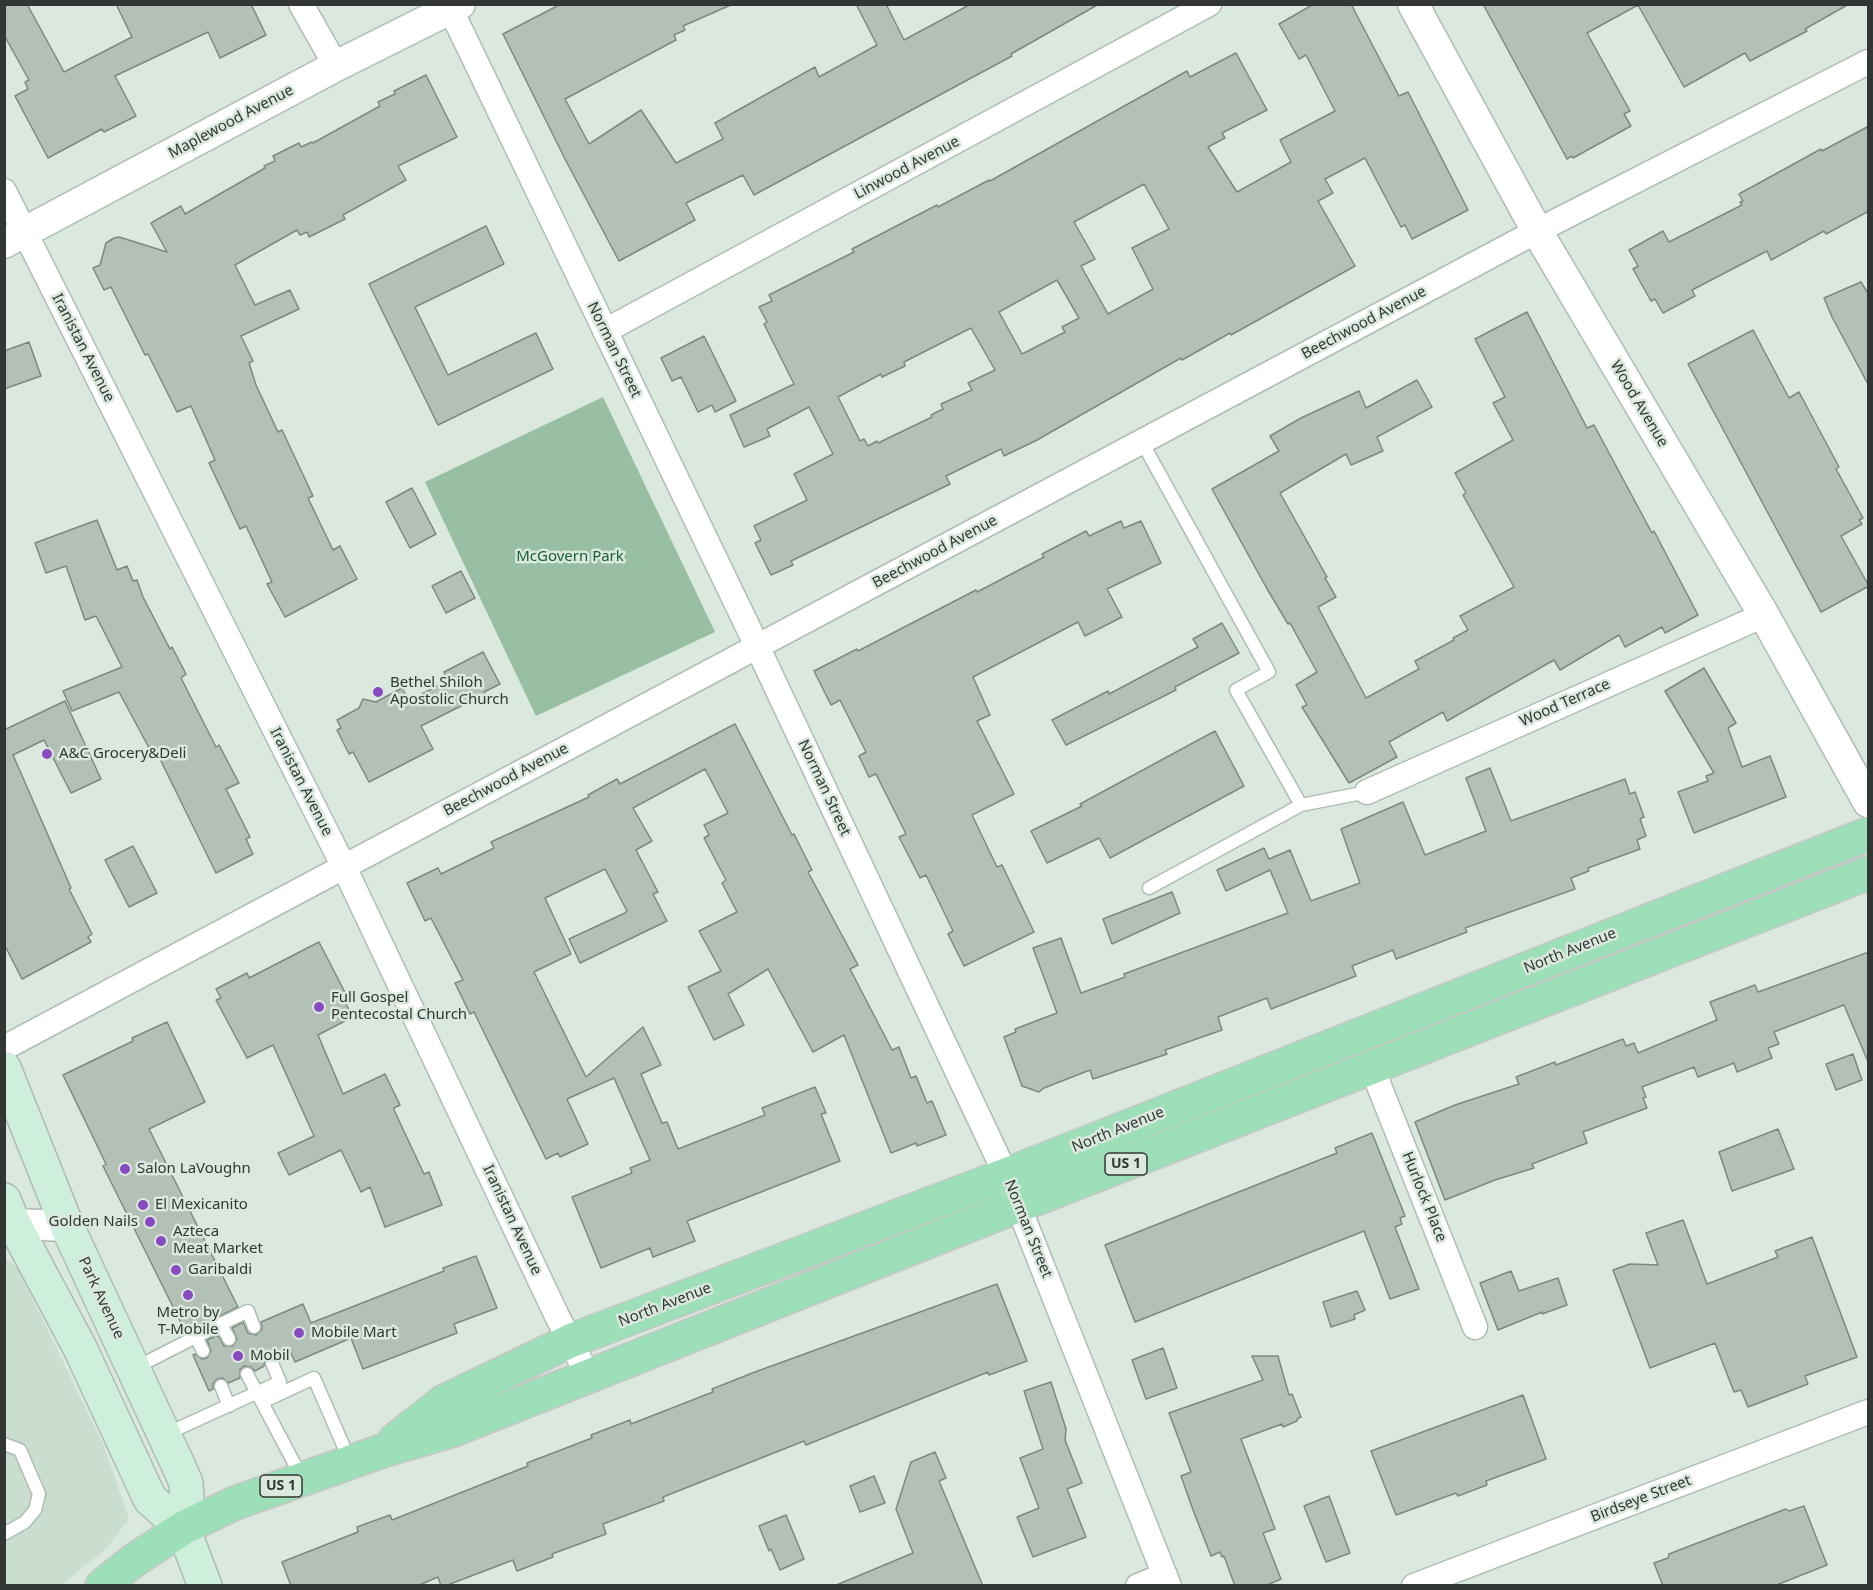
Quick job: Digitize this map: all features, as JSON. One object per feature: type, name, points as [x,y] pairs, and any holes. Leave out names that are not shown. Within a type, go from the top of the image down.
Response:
[{"type":"main road","name":"North Avenue","points":[[382,1451],[443,1402],[570,1341],[1006,1174],[1869,834]]},
{"type":"main road","name":"North Avenue","points":[[102,1586],[133,1561],[183,1528],[234,1503],[382,1451],[453,1430],[1020,1205],[1869,873]]},
{"type":"main road","name":"Park Avenue","points":[[4,1068],[67,1226],[186,1483],[187,1498],[183,1528]]},
{"type":"main road","name":"Park Avenue","points":[[8,1215],[80,1348],[150,1499],[183,1528],[205,1586]]},
{"type":"street","points":[[301,4],[336,66]]},
{"type":"street","name":"Linwood Avenue","points":[[605,331],[1209,4]]},
{"type":"street","name":"Wood Avenue","points":[[1413,4],[1537,231],[1764,615],[1869,802]]},
{"type":"street","name":"Maplewood Avenue","points":[[15,238],[453,6]]},
{"type":"street","name":"Norman Street","points":[[453,6],[1006,1174],[1167,1580]]},
{"type":"street","name":"Beechwood Avenue","points":[[4,1048],[1537,231],[1869,62]]},
{"type":"street","name":"Iranistan Avenue","points":[[4,191],[15,238],[344,867],[589,1377]]},
{"type":"street","name":"Wood Terrace","points":[[1367,792],[1764,615]]},
{"type":"street","name":"Hurlock Place","points":[[1372,1068],[1475,1327]]},
{"type":"street","points":[[8,1215],[67,1226]]},
{"type":"street","name":"Birdseye Street","points":[[1414,1586],[1869,1412]]},
{"type":"street","points":[[1138,1586],[1167,1580]]},
{"type":"lane","points":[[1142,442],[1269,672],[1236,690],[1301,805]]},
{"type":"lane","points":[[1149,888],[1301,805],[1367,792]]},
{"type":"lane","points":[[134,1369],[248,1311],[254,1327]]},
{"type":"lane","points":[[221,1324],[229,1339]]},
{"type":"lane","points":[[196,1337],[202,1351]]},
{"type":"lane","points":[[259,1398],[280,1382],[272,1363]]},
{"type":"lane","points":[[247,1374],[302,1479]]},
{"type":"lane","points":[[165,1435],[229,1406],[314,1378],[351,1462]]},
{"type":"lane","points":[[220,1386],[229,1406]]},
{"type":"lane","points":[[4,1444],[20,1450],[39,1494],[35,1510],[25,1522],[4,1534]]},
{"type":"shaded area","points":[[4,1258],[16,1265],[103,1444],[129,1519],[106,1549],[61,1585],[5,1585]]},
{"type":"green space","name":"McGovern Park","points":[[603,397],[715,632],[536,716],[425,482]]},
{"type":"building","points":[[4,4],[27,4],[64,72],[132,37],[116,4],[251,4],[266,35],[220,58],[208,32],[115,76],[136,116],[104,132],[102,129],[48,158],[15,96],[28,89],[25,82],[29,80],[4,35]]},
{"type":"building","points":[[561,4],[733,4],[683,26],[685,30],[674,35],[676,40],[565,99],[589,144],[641,110],[676,163],[723,139],[715,123],[815,67],[819,77],[877,45],[856,4],[886,4],[904,40],[971,4],[1099,4],[1011,54],[1012,56],[754,195],[743,175],[686,203],[695,220],[619,261],[503,34]]},
{"type":"building","points":[[1314,4],[1351,4],[1399,96],[1408,92],[1468,210],[1412,239],[1405,225],[1401,227],[1365,158],[1325,179],[1333,193],[1318,201],[1355,266],[1231,335],[1230,333],[1182,360],[1181,358],[1037,440],[1004,456],[1001,449],[946,476],[950,484],[791,561],[793,565],[771,575],[755,543],[761,540],[754,526],[807,500],[794,474],[833,454],[809,407],[767,429],[770,436],[744,447],[730,415],[794,384],[764,324],[767,322],[759,307],[772,301],[769,295],[854,252],[852,249],[937,205],[938,207],[990,181],[1187,71],[1190,77],[1236,53],[1267,110],[1222,133],[1225,138],[1208,147],[1237,192],[1291,162],[1280,140],[1335,111],[1306,55],[1299,59],[1279,24]],"holes":[[[1144,184],[1169,229],[1132,248],[1153,289],[1108,314],[1081,266],[1095,259],[1074,222]],[[1057,280],[1079,318],[1062,327],[1065,332],[1022,354],[999,312]],[[971,328],[995,370],[968,383],[972,390],[941,404],[943,409],[931,415],[932,417],[868,446],[864,439],[860,441],[838,397],[881,374],[882,377],[905,366],[904,362]]]},
{"type":"building","points":[[1483,4],[1849,4],[1805,29],[1807,31],[1750,61],[1745,53],[1684,87],[1638,5],[1587,33],[1630,111],[1624,114],[1631,126],[1573,158],[1572,156],[1567,159]]},
{"type":"building","points":[[426,75],[457,137],[398,166],[406,180],[343,215],[345,219],[309,237],[307,232],[300,235],[297,230],[235,265],[255,305],[290,290],[299,309],[241,336],[253,361],[249,363],[256,385],[278,432],[282,430],[313,496],[308,498],[333,550],[340,546],[357,579],[285,617],[267,584],[272,582],[246,526],[240,529],[209,463],[215,460],[191,406],[177,412],[111,287],[104,290],[93,268],[100,265],[106,243],[114,238],[119,237],[167,252],[151,223],[181,206],[185,214],[265,168],[264,166],[275,161],[273,156],[299,143],[301,147],[313,143],[380,106],[378,102],[395,94],[394,91]]},
{"type":"building","points":[[1869,126],[1869,211],[1826,234],[1824,231],[1771,260],[1767,251],[1692,290],[1695,296],[1663,313],[1655,299],[1651,301],[1633,269],[1638,266],[1629,250],[1663,231],[1669,242],[1742,205],[1740,202],[1743,201],[1739,194],[1821,149],[1822,151]]},
{"type":"building","points":[[486,226],[504,264],[415,307],[448,375],[536,333],[553,369],[438,425],[369,284]]},
{"type":"building","points":[[1861,282],[1869,295],[1869,386],[1824,298]]},
{"type":"building","points":[[1527,312],[1587,428],[1594,425],[1698,615],[1665,633],[1662,627],[1625,647],[1619,635],[1560,670],[1554,660],[1447,721],[1443,712],[1389,742],[1397,757],[1349,783],[1302,707],[1307,705],[1296,685],[1317,672],[1290,623],[1288,624],[1266,587],[1212,489],[1279,451],[1270,436],[1301,418],[1359,391],[1366,408],[1417,380],[1432,407],[1377,437],[1383,451],[1351,465],[1346,454],[1280,493],[1336,597],[1318,607],[1366,698],[1419,669],[1415,661],[1468,630],[1460,616],[1514,587],[1463,495],[1466,493],[1455,473],[1513,440],[1493,403],[1505,397],[1475,339]]},
{"type":"building","points":[[1753,330],[1789,398],[1799,392],[1839,467],[1836,469],[1863,518],[1859,520],[1862,524],[1841,536],[1869,586],[1821,612],[1688,364]]},
{"type":"building","points":[[704,336],[736,401],[715,412],[712,405],[698,412],[681,377],[672,381],[661,358]]},
{"type":"building","points":[[29,342],[41,376],[4,389],[4,351]]},
{"type":"building","points":[[412,488],[436,534],[410,548],[386,502]]},
{"type":"building","points":[[97,520],[117,570],[127,566],[133,581],[137,580],[143,597],[170,649],[172,647],[186,674],[181,678],[216,747],[219,745],[239,783],[226,789],[250,837],[246,839],[253,854],[216,873],[159,757],[155,759],[119,692],[72,711],[63,691],[122,667],[96,616],[85,620],[66,566],[46,573],[35,543]]},
{"type":"building","points":[[1121,521],[1124,528],[1141,521],[1161,563],[1107,589],[1122,617],[1085,636],[1078,622],[973,677],[990,715],[977,721],[1014,794],[972,815],[997,867],[1002,865],[1034,932],[964,966],[948,934],[953,931],[926,875],[920,878],[899,837],[906,834],[876,774],[869,777],[859,756],[866,752],[840,700],[831,705],[814,671],[976,590],[977,592],[1044,557],[1042,554],[1086,531],[1089,536]]},
{"type":"building","points":[[461,571],[475,598],[446,613],[432,586]]},
{"type":"building","points":[[1222,623],[1239,653],[1175,687],[1176,690],[1066,745],[1052,720],[1108,691],[1109,694],[1198,647],[1193,639]]},
{"type":"building","points":[[483,652],[500,684],[421,726],[433,749],[369,782],[353,752],[349,754],[337,730],[341,728],[337,720],[359,708],[363,699],[376,702],[402,688],[409,701],[448,680],[444,672]]},
{"type":"building","points":[[1704,668],[1736,723],[1728,728],[1742,767],[1770,756],[1786,797],[1694,833],[1678,792],[1708,781],[1706,776],[1714,773],[1665,691]]},
{"type":"building","points":[[65,701],[101,779],[71,793],[44,740],[13,755],[71,888],[69,889],[92,934],[88,937],[91,942],[22,979],[4,944],[4,730]]},
{"type":"building","points":[[735,724],[792,835],[794,834],[812,870],[808,872],[858,965],[850,969],[892,1050],[899,1047],[911,1078],[916,1076],[927,1103],[932,1101],[946,1135],[891,1153],[844,1035],[813,1052],[768,969],[728,994],[744,1025],[714,1040],[688,987],[721,971],[699,931],[737,912],[722,883],[726,880],[704,838],[709,835],[704,825],[728,813],[705,769],[633,808],[652,841],[636,850],[658,892],[653,894],[667,921],[580,963],[569,939],[627,911],[605,869],[545,898],[571,954],[534,972],[586,1077],[643,1027],[661,1065],[641,1074],[662,1123],[667,1122],[678,1149],[765,1115],[762,1108],[815,1087],[826,1113],[821,1114],[840,1161],[687,1221],[695,1241],[653,1257],[650,1248],[601,1268],[572,1197],[632,1173],[630,1168],[650,1160],[614,1078],[567,1099],[588,1144],[560,1157],[558,1153],[546,1159],[474,1012],[470,1014],[455,983],[463,980],[431,918],[425,921],[407,883],[438,868],[441,874],[494,848],[491,842],[589,797],[588,795],[617,779],[620,784]]},
{"type":"building","points":[[1215,731],[1244,786],[1110,858],[1099,838],[1047,863],[1031,831],[1082,806],[1080,804]]},
{"type":"building","points":[[1490,768],[1511,821],[1625,779],[1630,794],[1635,792],[1644,817],[1640,819],[1646,836],[1637,840],[1640,849],[1588,868],[1589,871],[1571,878],[1575,889],[1465,928],[1467,932],[1396,959],[1393,950],[1352,966],[1356,976],[1271,1009],[1267,998],[1218,1017],[1222,1030],[1165,1050],[1167,1054],[1093,1079],[1090,1070],[1039,1092],[1022,1086],[1004,1037],[1016,1032],[1015,1029],[1057,1013],[1033,948],[1061,938],[1081,993],[1125,977],[1124,974],[1288,913],[1270,870],[1226,891],[1217,870],[1264,848],[1269,859],[1290,850],[1311,901],[1360,883],[1341,829],[1403,802],[1425,855],[1486,831],[1466,778]]},
{"type":"building","points":[[133,846],[157,893],[129,907],[105,860]]},
{"type":"building","points":[[1172,892],[1180,913],[1112,944],[1103,919]]},
{"type":"building","points":[[319,942],[350,1002],[346,1004],[352,1015],[318,1035],[343,1094],[385,1074],[400,1105],[394,1110],[424,1174],[429,1172],[442,1205],[385,1227],[370,1187],[361,1192],[341,1150],[289,1175],[278,1153],[314,1136],[273,1045],[247,1058],[216,1000],[221,998],[216,989],[247,973],[249,978]]},
{"type":"building","points":[[1869,952],[1869,1064],[1844,1005],[1774,1032],[1779,1044],[1768,1048],[1772,1058],[1737,1072],[1734,1063],[1698,1077],[1694,1067],[1642,1087],[1647,1108],[1583,1132],[1587,1143],[1532,1164],[1534,1168],[1495,1180],[1445,1200],[1415,1122],[1455,1105],[1519,1084],[1516,1077],[1555,1062],[1556,1065],[1623,1039],[1626,1046],[1634,1043],[1638,1053],[1717,1020],[1710,1002],[1755,985],[1758,992]]},
{"type":"building","points":[[167,1022],[205,1102],[149,1129],[238,1307],[186,1333],[103,1166],[106,1164],[63,1075]]},
{"type":"building","points":[[1853,1054],[1862,1080],[1836,1090],[1826,1064]]},
{"type":"building","points":[[1778,1129],[1794,1169],[1732,1191],[1719,1152]]},
{"type":"building","points":[[1372,1133],[1405,1216],[1400,1218],[1402,1224],[1395,1227],[1419,1289],[1390,1299],[1364,1231],[1135,1322],[1105,1245],[1337,1153],[1335,1148]]},
{"type":"building","points":[[1683,1220],[1707,1284],[1778,1257],[1775,1251],[1812,1237],[1857,1357],[1805,1376],[1808,1384],[1748,1407],[1741,1390],[1734,1392],[1715,1343],[1650,1368],[1613,1270],[1630,1264],[1658,1265],[1646,1233]]},
{"type":"building","points":[[476,1256],[497,1308],[454,1324],[457,1333],[363,1369],[351,1338],[295,1362],[291,1353],[279,1359],[274,1355],[269,1355],[265,1359],[264,1366],[255,1371],[251,1367],[244,1366],[240,1370],[240,1378],[228,1383],[223,1378],[217,1379],[213,1384],[213,1389],[209,1391],[193,1355],[202,1359],[207,1358],[211,1351],[207,1340],[218,1335],[224,1346],[233,1346],[237,1339],[232,1328],[243,1322],[248,1333],[256,1335],[262,1329],[261,1322],[303,1304],[311,1323],[444,1271],[443,1268]]},
{"type":"building","points":[[1511,1271],[1519,1291],[1558,1278],[1567,1305],[1542,1314],[1542,1312],[1498,1330],[1480,1283]]},
{"type":"building","points":[[997,1284],[1027,1361],[989,1375],[988,1372],[806,1445],[804,1441],[663,1497],[664,1501],[603,1524],[606,1534],[552,1554],[553,1557],[517,1571],[513,1560],[445,1586],[441,1586],[438,1577],[417,1586],[291,1586],[282,1562],[358,1532],[357,1527],[390,1515],[392,1520],[528,1466],[527,1463],[592,1438],[591,1435],[630,1420],[631,1424],[713,1392],[712,1389],[755,1372]]},
{"type":"building","points":[[1357,1291],[1365,1310],[1354,1315],[1355,1319],[1331,1327],[1323,1302]]},
{"type":"building","points":[[1163,1348],[1177,1388],[1146,1399],[1132,1360]]},
{"type":"building","points":[[1252,1356],[1278,1356],[1289,1395],[1292,1394],[1301,1417],[1283,1427],[1282,1424],[1241,1439],[1275,1529],[1263,1533],[1281,1579],[1265,1586],[1235,1586],[1224,1556],[1222,1557],[1220,1552],[1211,1556],[1193,1510],[1181,1476],[1191,1472],[1169,1413],[1263,1380]]},
{"type":"building","points":[[1051,1382],[1066,1429],[1065,1440],[1082,1483],[1067,1489],[1086,1537],[1033,1557],[1017,1517],[1039,1508],[1020,1458],[1043,1449],[1024,1391]]},
{"type":"building","points":[[1523,1395],[1546,1459],[1486,1481],[1487,1485],[1458,1496],[1456,1493],[1396,1515],[1371,1451]]},
{"type":"building","points":[[935,1452],[946,1478],[939,1481],[983,1586],[834,1586],[913,1553],[896,1509],[911,1462]]},
{"type":"building","points":[[874,1476],[885,1503],[860,1512],[850,1486]]},
{"type":"building","points":[[1329,1496],[1350,1553],[1326,1562],[1304,1506]]},
{"type":"building","points":[[1804,1506],[1827,1565],[1774,1586],[1663,1586],[1654,1563],[1668,1558],[1669,1554],[1786,1509],[1789,1511]]},
{"type":"building","points":[[786,1515],[804,1559],[780,1570],[759,1526]]},
{"type":"place","name":"Bethel Shiloh Apostolic Church","points":[[378,692]]},
{"type":"place","name":"A&C Grocery&Deli","points":[[47,754]]},
{"type":"place","name":"Full Gospel Pentecostal Church","points":[[319,1007]]},
{"type":"place","name":"Salon LaVoughn","points":[[125,1169]]},
{"type":"place","name":"El Mexicanito","points":[[143,1205]]},
{"type":"place","name":"Golden Nails","points":[[150,1222]]},
{"type":"place","name":"Azteca Meat Market","points":[[161,1241]]},
{"type":"place","name":"Garibaldi","points":[[176,1270]]},
{"type":"place","name":"Metro by T-Mobile","points":[[188,1295]]},
{"type":"place","name":"Mobile Mart","points":[[299,1333]]},
{"type":"place","name":"Mobil","points":[[238,1356]]}]
